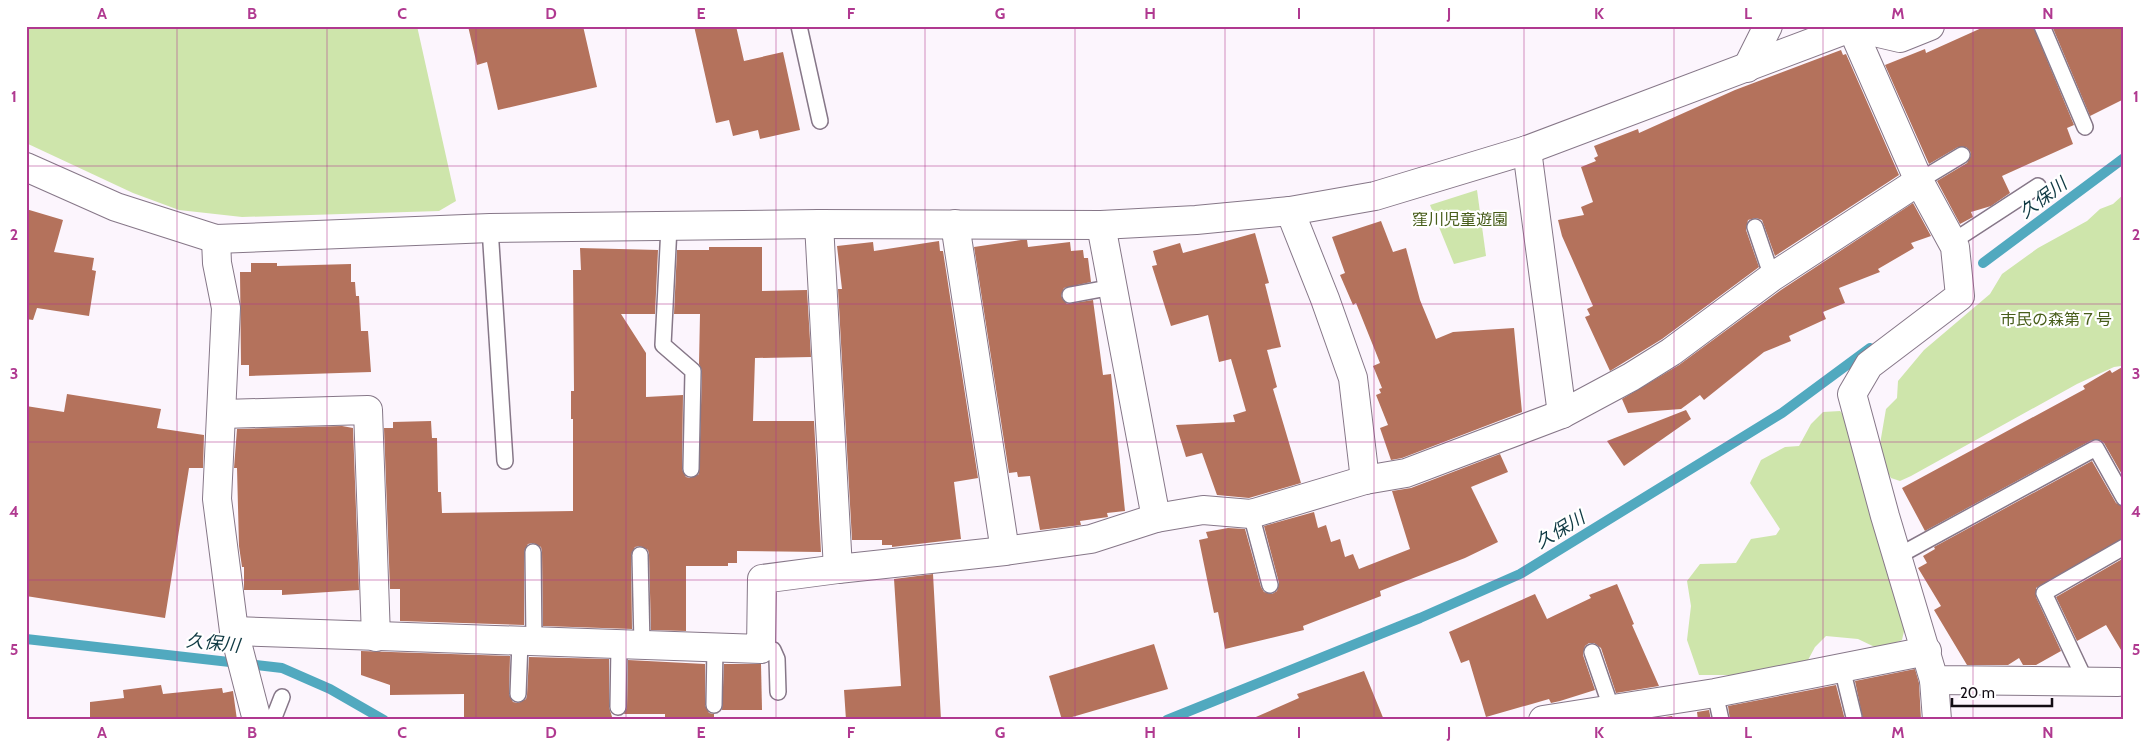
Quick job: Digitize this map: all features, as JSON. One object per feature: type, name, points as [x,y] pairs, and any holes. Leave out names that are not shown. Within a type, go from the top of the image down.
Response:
[{"type":"street","points":[[1747,68],[1768,26]]},
{"type":"street","points":[[26,167],[116,208],[216,239],[490,228],[819,224],[1101,225],[1196,220],[1290,211],[1375,196],[1527,150],[1852,27],[1900,38],[1930,26]]},
{"type":"street","points":[[1852,27],[1919,181],[1955,247],[1960,296],[1869,364],[1852,394],[1927,651],[1934,680],[1937,720]]},
{"type":"street","points":[[1527,150],[1562,414]]},
{"type":"street","points":[[234,631],[761,649],[762,578],[1005,552],[1091,539],[1156,518],[1203,510],[1251,514],[1365,480],[1406,474],[1562,414],[1631,377],[1671,352],[1772,277],[1919,181]]},
{"type":"street","points":[[1290,211],[1325,299],[1353,378],[1365,480]]},
{"type":"street","points":[[819,224],[838,569]]},
{"type":"street","points":[[955,224],[1005,552]]},
{"type":"street","points":[[1101,225],[1156,518]]},
{"type":"street","points":[[216,239],[217,263],[226,308],[223,414],[217,500],[234,631],[257,720]]},
{"type":"street","points":[[223,414],[368,410],[376,637]]},
{"type":"street","points":[[1543,720],[1577,717],[1715,693],[1927,651]]},
{"type":"street","points":[[1934,680],[2118,682]]},
{"type":"lane","points":[[799,26],[820,121]]},
{"type":"lane","points":[[2042,26],[2085,127]]},
{"type":"lane","points":[[1919,181],[1962,155]]},
{"type":"lane","points":[[1952,242],[2038,186]]},
{"type":"lane","points":[[669,227],[663,345],[693,371],[691,469]]},
{"type":"lane","points":[[1755,227],[1772,277]]},
{"type":"lane","points":[[490,228],[505,461]]},
{"type":"lane","points":[[1070,295],[1113,286]]},
{"type":"lane","points":[[1898,556],[2096,448],[2124,498]]},
{"type":"lane","points":[[1251,514],[1270,585]]},
{"type":"lane","points":[[2086,682],[2044,593],[2124,547]]},
{"type":"lane","points":[[518,694],[527,642],[533,552]]},
{"type":"lane","points":[[618,707],[630,645],[640,555]]},
{"type":"lane","points":[[714,647],[714,705]]},
{"type":"lane","points":[[761,649],[774,650],[777,659],[778,692]]},
{"type":"lane","points":[[1592,652],[1612,710]]},
{"type":"lane","points":[[1842,668],[1854,717]]},
{"type":"lane","points":[[1715,693],[1721,720]]},
{"type":"lane","points":[[273,720],[282,698]]},
{"type":"green space","points":[[26,26],[417,26],[456,201],[439,211],[242,217],[179,210],[133,193],[26,143]]},
{"type":"green space","name":"窪川児童遊園","points":[[1477,190],[1486,256],[1454,264],[1430,205]]},
{"type":"green space","name":"市民の森第７号","points":[[2124,194],[2124,371],[2121,366],[2114,367],[2077,384],[1911,476],[1900,481],[1891,478],[1884,466],[1880,444],[1886,409],[1897,398],[1898,381],[1924,350],[1990,294],[2002,274],[2038,248],[2087,221],[2100,209],[2113,204]]},
{"type":"green space","points":[[1840,411],[1848,420],[1907,618],[1902,640],[1879,649],[1858,639],[1826,636],[1815,647],[1808,660],[1734,675],[1699,675],[1687,640],[1691,606],[1687,581],[1700,564],[1736,563],[1751,539],[1776,535],[1780,529],[1750,483],[1761,460],[1785,447],[1799,446],[1811,424],[1823,412]]},
{"type":"building","points":[[468,26],[583,26],[597,87],[498,110],[487,62],[477,65]]},
{"type":"building","points":[[694,26],[736,26],[744,61],[783,52],[800,130],[760,139],[758,130],[733,136],[729,120],[716,123]]},
{"type":"building","points":[[1986,26],[2033,26],[2074,125],[2067,128],[2073,144],[2002,176],[2010,193],[1991,206],[1971,212],[1973,217],[1960,224],[1937,181],[1967,163],[1971,155],[1970,151],[1966,147],[1958,147],[1929,164],[1885,65],[1925,49],[1926,53]]},
{"type":"building","points":[[2052,26],[2124,26],[2124,99],[2090,116]]},
{"type":"building","points":[[1841,50],[1843,55],[1846,54],[1899,175],[1775,256],[1762,220],[1756,218],[1748,220],[1746,230],[1759,267],[1662,339],[1610,371],[1585,317],[1590,315],[1587,309],[1593,306],[1562,236],[1558,220],[1584,215],[1581,207],[1593,202],[1581,167],[1596,161],[1594,158],[1598,156],[1594,146],[1638,129],[1639,133],[1735,90]]},
{"type":"building","points":[[1913,203],[1931,236],[1911,243],[1914,248],[1878,269],[1880,272],[1839,288],[1845,303],[1823,312],[1826,319],[1789,336],[1791,341],[1764,352],[1704,400],[1700,395],[1681,409],[1628,413],[1622,399],[1679,365],[1781,290]]},
{"type":"building","points":[[26,209],[63,220],[54,252],[94,258],[92,270],[96,271],[89,316],[37,308],[33,320],[26,319]]},
{"type":"building","points":[[1381,221],[1393,252],[1406,248],[1420,300],[1436,339],[1453,332],[1514,328],[1522,412],[1402,458],[1391,460],[1380,428],[1388,425],[1376,395],[1381,393],[1379,389],[1382,388],[1373,366],[1380,363],[1356,303],[1353,305],[1340,275],[1345,273],[1332,237]]},
{"type":"building","points":[[1255,233],[1269,283],[1265,284],[1281,347],[1267,350],[1277,387],[1273,389],[1301,483],[1249,498],[1217,495],[1202,453],[1186,457],[1176,425],[1235,422],[1233,415],[1246,411],[1231,359],[1219,362],[1208,315],[1171,326],[1152,266],[1157,265],[1153,251],[1180,243],[1183,253]]},
{"type":"building","points":[[1027,240],[1028,247],[1070,242],[1071,251],[1083,250],[1084,258],[1088,258],[1091,282],[1064,288],[1061,296],[1067,304],[1093,300],[1103,375],[1111,374],[1125,511],[1107,513],[1108,517],[1080,521],[1081,525],[1040,530],[1030,476],[1018,477],[1017,472],[1009,473],[974,247]]},
{"type":"building","points":[[939,241],[940,251],[943,251],[978,478],[954,482],[961,539],[892,547],[892,545],[882,545],[882,540],[852,540],[838,289],[842,289],[837,246],[873,242],[874,251]]},
{"type":"building","points":[[709,247],[762,247],[762,291],[807,290],[811,357],[755,358],[753,421],[814,421],[821,552],[737,551],[737,563],[728,563],[728,566],[686,566],[686,631],[651,630],[649,555],[648,550],[640,546],[635,547],[631,555],[632,629],[543,626],[542,552],[541,547],[533,543],[528,544],[524,552],[524,625],[400,621],[400,589],[390,589],[384,428],[393,428],[393,422],[431,421],[432,438],[437,438],[438,492],[441,492],[442,513],[573,511],[573,419],[571,419],[571,391],[574,391],[573,270],[581,270],[580,248],[658,250],[655,314],[621,314],[646,353],[646,397],[683,395],[682,469],[686,477],[690,478],[699,474],[702,371],[699,364],[700,314],[674,314],[677,250],[709,250]]},
{"type":"building","points":[[251,263],[277,263],[277,266],[351,264],[351,282],[355,282],[356,296],[359,296],[361,331],[368,331],[371,372],[249,376],[249,365],[241,365],[240,272],[251,272]]},
{"type":"building","points":[[2124,366],[2124,478],[2104,443],[2100,440],[2092,440],[1925,531],[1902,488],[2085,389],[2083,386],[2110,370],[2112,373]]},
{"type":"building","points":[[67,394],[161,409],[157,428],[204,435],[203,468],[189,468],[165,618],[26,596],[26,406],[64,412]]},
{"type":"building","points":[[1686,410],[1691,419],[1624,466],[1607,441]]},
{"type":"building","points":[[342,426],[353,428],[359,590],[282,595],[282,590],[244,590],[244,567],[242,567],[239,546],[237,468],[234,468],[237,429]]},
{"type":"building","points":[[1500,454],[1508,472],[1471,487],[1498,542],[1465,558],[1380,591],[1381,596],[1303,626],[1304,630],[1225,649],[1218,612],[1214,613],[1199,540],[1208,538],[1206,532],[1228,528],[1245,529],[1261,587],[1264,592],[1272,594],[1277,591],[1279,583],[1264,526],[1314,512],[1318,528],[1326,525],[1331,542],[1340,539],[1345,557],[1353,554],[1359,569],[1410,549],[1392,491],[1411,488]]},
{"type":"building","points":[[2092,461],[2116,503],[2124,507],[2124,538],[2036,588],[2036,597],[2061,651],[2036,665],[2023,665],[2019,658],[2008,665],[1967,665],[1934,610],[1941,606],[1918,568],[1927,563],[1923,556],[1935,549],[1934,547]]},
{"type":"building","points":[[2124,558],[2124,655],[2106,625],[2077,641],[2056,597]]},
{"type":"building","points":[[933,574],[941,720],[846,720],[844,690],[901,686],[894,579]]},
{"type":"building","points":[[1617,584],[1634,624],[1632,625],[1659,686],[1616,693],[1601,648],[1594,643],[1589,643],[1585,646],[1583,655],[1595,690],[1551,703],[1549,699],[1486,717],[1469,660],[1461,663],[1449,632],[1535,594],[1547,619],[1591,598],[1589,595]]},
{"type":"building","points":[[1154,644],[1168,689],[1062,720],[1049,676]]},
{"type":"building","points":[[361,651],[510,656],[509,694],[513,702],[518,703],[526,699],[527,695],[529,657],[609,659],[609,707],[613,720],[464,720],[464,694],[390,695],[390,685],[361,675]]},
{"type":"building","points":[[628,660],[705,664],[705,705],[709,713],[714,714],[714,720],[665,720],[665,714],[624,714],[627,707]]},
{"type":"building","points":[[724,664],[761,664],[762,710],[722,710]]},
{"type":"building","points":[[1915,669],[1919,683],[1921,720],[1863,720],[1855,681]]},
{"type":"building","points":[[1364,671],[1384,720],[1249,720],[1299,698],[1297,694]]},
{"type":"building","points":[[161,685],[163,694],[222,688],[223,693],[233,691],[237,720],[90,720],[90,702],[124,698],[123,690]]},
{"type":"building","points":[[1836,685],[1845,720],[1730,720],[1728,706]]},
{"type":"building","points":[[1709,710],[1711,720],[1698,720],[1697,712]]},
{"type":"building","points":[[1672,716],[1674,720],[1645,720]]},
{"type":"waterway","name":"久保川","points":[[1983,263],[2124,158]]},
{"type":"waterway","name":"久保川","points":[[1167,720],[1420,618],[1520,574],[1782,413],[1870,348]]},
{"type":"waterway","name":"久保川","points":[[26,639],[282,668],[330,689],[384,720]]}]
